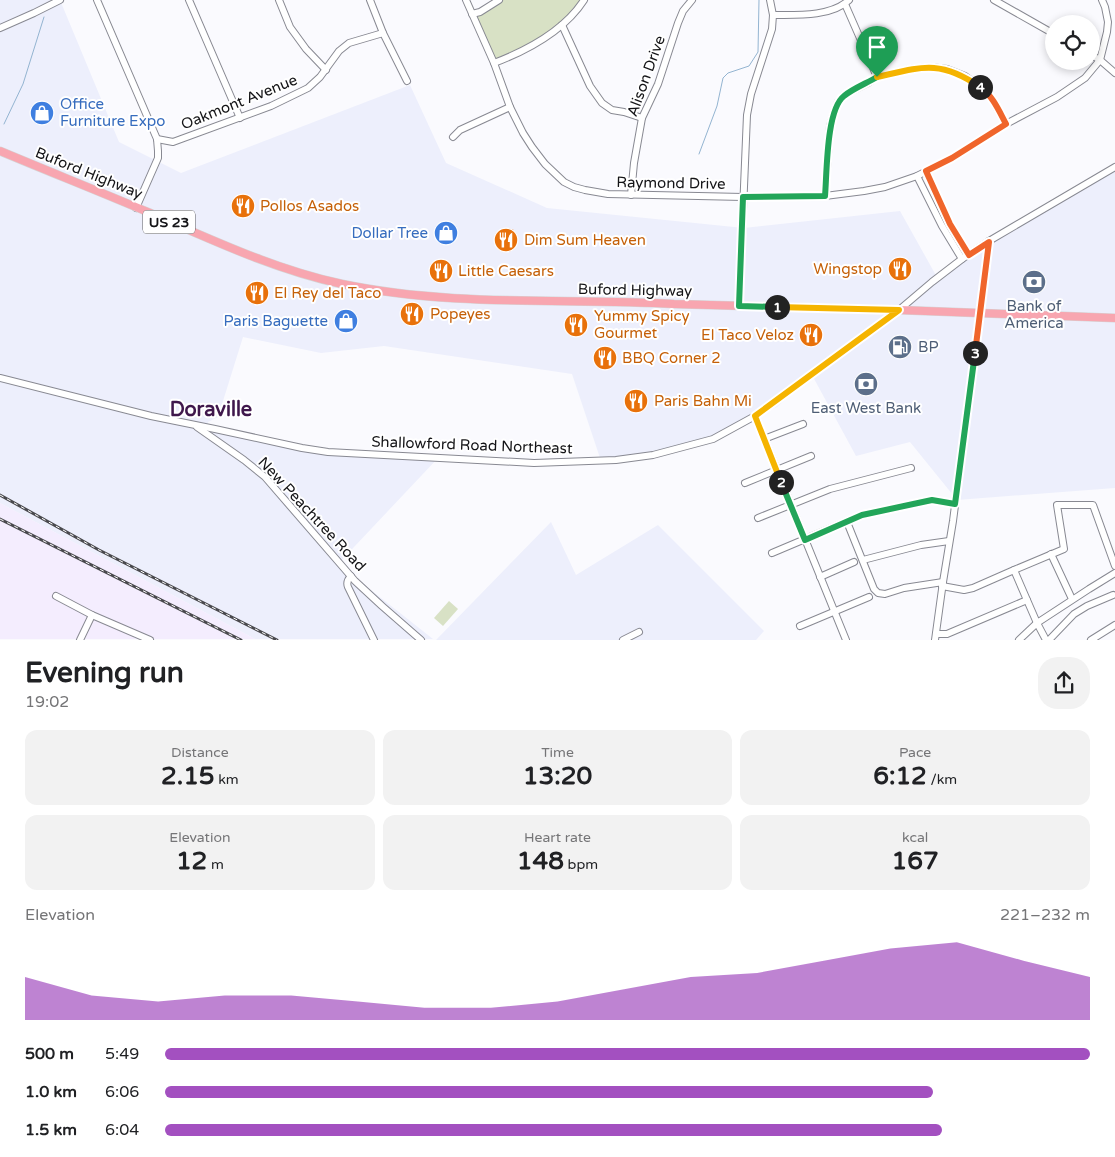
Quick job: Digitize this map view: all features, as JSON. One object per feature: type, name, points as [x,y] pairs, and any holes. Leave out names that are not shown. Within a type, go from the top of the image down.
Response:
[{"type":"main road","name":"Buford Highway","points":[[0,151],[211,239],[282,266],[341,284],[396,293],[464,299],[640,302],[1115,318]]},
{"type":"street","points":[[0,28],[60,0]]},
{"type":"street","points":[[97,0],[156,139],[158,158],[136,208]]},
{"type":"street","points":[[189,0],[240,118]]},
{"type":"street","points":[[279,0],[290,27],[306,49],[326,70]]},
{"type":"street","points":[[370,0],[383,33],[407,81]]},
{"type":"street","name":"Raymond Drive","points":[[466,0],[494,63],[510,107],[532,147],[545,164],[564,182],[574,187],[608,194],[743,197],[825,196],[878,188],[917,176],[952,158],[1006,124],[1057,97],[1085,78],[1092,70]]},
{"type":"street","points":[[472,14],[480,12],[499,0]]},
{"type":"street","points":[[494,63],[513,56],[541,40],[571,17],[584,0]]},
{"type":"street","name":"Alison Drive","points":[[631,194],[642,118],[658,84],[680,17],[692,0]]},
{"type":"street","points":[[739,306],[747,115],[772,29],[770,0]]},
{"type":"street","points":[[994,0],[1045,29]]},
{"type":"street","name":"Raymond Drive","points":[[1100,60],[1108,22],[1102,0]]},
{"type":"street","points":[[772,15],[812,14],[832,9],[847,2],[877,77]]},
{"type":"street","points":[[562,25],[590,86],[602,103],[612,110],[642,118]]},
{"type":"street","name":"Oakmont Avenue","points":[[156,139],[173,142],[271,106],[308,88],[326,70],[339,51],[349,44],[383,33]]},
{"type":"street","points":[[1100,60],[1115,73]]},
{"type":"street","points":[[825,196],[830,126],[838,102],[844,95],[877,77],[912,69],[931,67],[947,69],[965,76],[985,91],[992,99],[1006,124]]},
{"type":"street","points":[[453,138],[460,130],[510,107]]},
{"type":"street","name":"Shallowford Road Northeast","points":[[194,425],[328,452],[534,463],[616,460],[653,455],[713,439],[755,416],[899,310],[932,282],[969,255],[1115,167]]},
{"type":"street","points":[[926,171],[950,224],[969,255]]},
{"type":"street","points":[[917,176],[942,226],[962,260]]},
{"type":"street","points":[[989,242],[936,637],[1027,600]]},
{"type":"street","name":"New Peachtree Road","points":[[0,378],[194,425],[265,477],[351,576],[376,601],[421,640]]},
{"type":"street","points":[[755,416],[846,640]]},
{"type":"street","points":[[764,439],[803,424]]},
{"type":"street","points":[[745,483],[811,456]]},
{"type":"street","points":[[758,518],[830,489],[911,468]]},
{"type":"street","points":[[772,553],[862,515],[932,500],[955,504]]},
{"type":"street","points":[[847,522],[874,589],[878,593],[885,594],[904,588],[942,584],[964,590],[973,588],[1064,550],[1057,505],[1093,505],[1115,566]]},
{"type":"street","points":[[863,560],[920,545],[949,541]]},
{"type":"street","points":[[1051,554],[1072,599]]},
{"type":"street","points":[[820,576],[854,562]]},
{"type":"street","points":[[1014,570],[1038,623],[1048,640],[1074,614],[1113,595]]},
{"type":"street","points":[[1018,640],[1072,599],[1115,573]]},
{"type":"street","points":[[351,576],[348,579],[348,587],[374,640]]},
{"type":"street","points":[[56,596],[92,615],[150,640]]},
{"type":"street","points":[[800,626],[869,597]]},
{"type":"street","points":[[80,640],[92,615]]},
{"type":"street","points":[[1091,640],[1115,625]]},
{"type":"street","points":[[623,640],[639,632]]},
{"type":"shaded area","points":[[0,0],[60,0],[119,142],[181,173],[410,85],[446,163],[547,208],[744,228],[900,211],[938,279],[989,241],[1115,169],[1115,488],[957,500],[910,442],[856,456],[812,375],[777,407],[704,441],[602,464],[572,374],[384,346],[321,353],[243,337],[218,417],[208,422],[207,426],[310,448],[438,458],[338,564],[433,639],[255,639],[0,503]]},
{"type":"shaded area","points":[[0,503],[255,639],[0,639]]},
{"type":"shaded area","points":[[551,522],[576,575],[658,525],[764,631],[756,640],[436,640]]},
{"type":"green space","points":[[499,0],[585,0],[558,29],[494,63],[473,14]]},
{"type":"green space","points":[[449,601],[458,609],[443,626],[434,618]]},
{"type":"waterway","points":[[699,154],[717,106],[723,78],[728,73],[749,66],[758,52],[759,0]]},
{"type":"waterway","points":[[4,124],[23,84],[44,17]]},
{"type":"railway","points":[[0,495],[99,550],[277,640]]},
{"type":"railway","points":[[0,519],[241,640]]},
{"type":"place","name":"Office Furniture Expo","points":[[42,113]]},
{"type":"place","name":"Pollos Asados","points":[[243,206]]},
{"type":"place","name":"Dollar Tree","points":[[446,233]]},
{"type":"place","name":"Dim Sum Heaven","points":[[506,240]]},
{"type":"place","name":"Wingstop","points":[[900,269]]},
{"type":"place","name":"Little Caesars","points":[[441,271]]},
{"type":"place","name":"Bank of America","points":[[1034,282]]},
{"type":"place","name":"El Rey del Taco","points":[[257,293]]},
{"type":"place","name":"Popeyes","points":[[412,314]]},
{"type":"place","name":"Paris Baguette","points":[[346,321]]},
{"type":"place","name":"Yummy Spicy Gourmet","points":[[576,325]]},
{"type":"place","name":"El Taco Veloz","points":[[811,335]]},
{"type":"place","name":"BP","points":[[900,347]]},
{"type":"place","name":"BBQ Corner 2","points":[[605,358]]},
{"type":"place","name":"East West Bank","points":[[866,384]]},
{"type":"place","name":"Paris Bahn Mi","points":[[636,401]]},
{"type":"district","name":"Doraville","points":[[211,410]]},
{"type":"route","points":[[931,67],[947,69],[965,76],[985,91],[992,99],[1006,124],[952,158],[926,171],[950,224],[969,255],[989,242],[955,504],[932,500],[862,515],[805,540],[755,416],[899,310],[739,306],[743,197],[825,196],[830,126],[838,102],[844,95],[877,77],[912,69],[931,67]]}]
